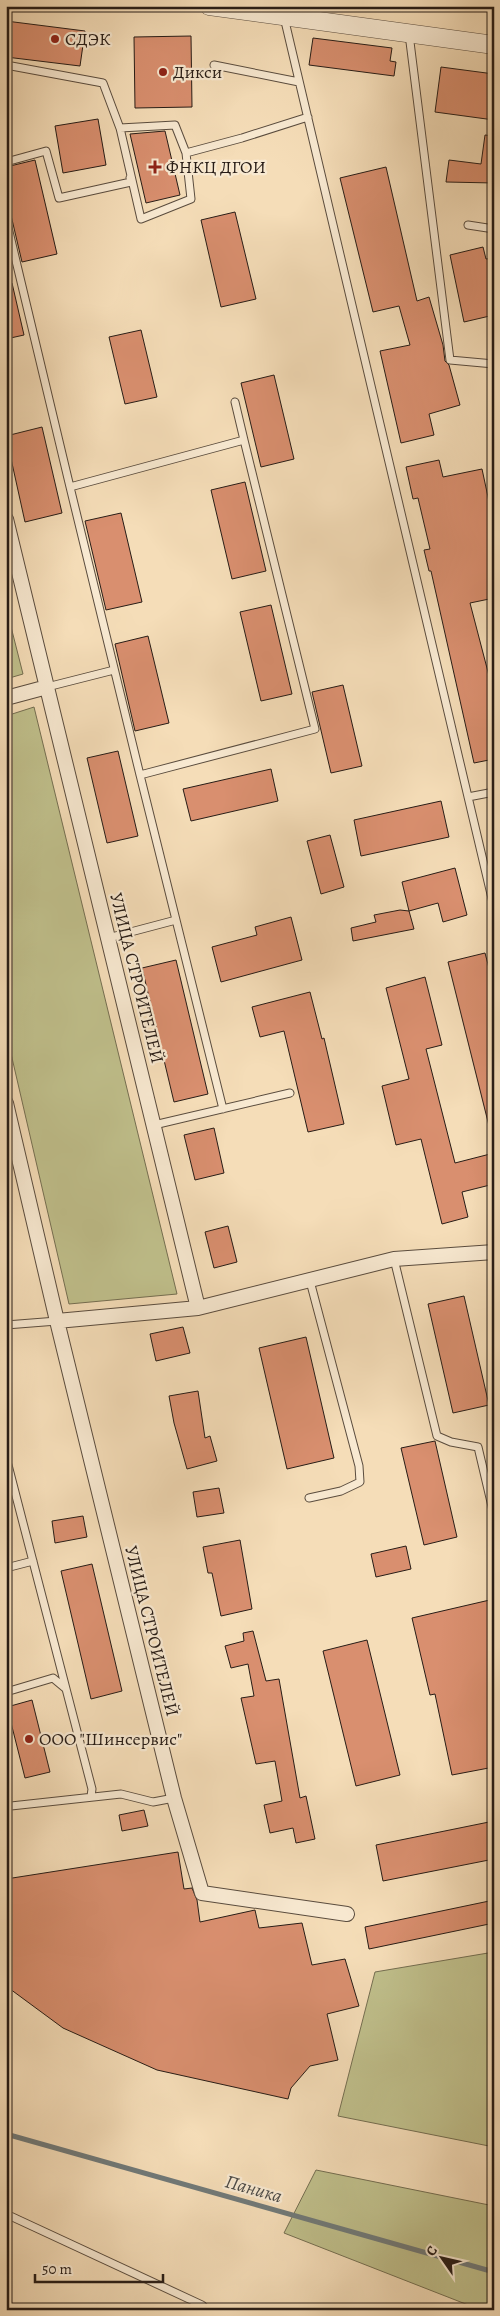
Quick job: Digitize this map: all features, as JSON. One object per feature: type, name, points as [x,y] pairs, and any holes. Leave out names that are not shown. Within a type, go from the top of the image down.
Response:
[{"type":"street","points":[[219,7],[494,44]]},
{"type":"street","name":"УЛИЦА СТРОИТЕЛЕЙ","points":[[6,519],[198,1308]]},
{"type":"street","points":[[6,698],[47,687]]},
{"type":"street","name":"УЛИЦА СТРОИТЕЛЕЙ","points":[[6,1103],[10,1138],[174,1798],[202,1893],[347,1914]]},
{"type":"street","points":[[57,1321],[198,1308],[394,1259],[494,1252]]},
{"type":"lane","points":[[284,17],[494,907]]},
{"type":"lane","points":[[409,33],[450,360],[494,364]]},
{"type":"lane","points":[[6,65],[104,83],[120,128],[141,219],[191,199],[186,153],[175,125],[120,128]]},
{"type":"lane","points":[[214,65],[299,82]]},
{"type":"lane","points":[[186,153],[308,118]]},
{"type":"lane","points":[[6,162],[46,151],[59,198],[131,182],[120,128]]},
{"type":"lane","points":[[6,219],[114,670],[224,1109]]},
{"type":"lane","points":[[468,225],[494,229]]},
{"type":"lane","points":[[140,775],[315,730],[235,402]]},
{"type":"lane","points":[[70,487],[244,440]]},
{"type":"lane","points":[[47,687],[114,670]]},
{"type":"lane","points":[[468,797],[494,792]]},
{"type":"lane","points":[[108,938],[176,920]]},
{"type":"lane","points":[[154,1125],[290,1093]]},
{"type":"lane","points":[[394,1259],[437,1436],[451,1442],[478,1447],[494,1515]]},
{"type":"lane","points":[[309,1498],[341,1491],[360,1482],[358,1466],[310,1281]]},
{"type":"lane","points":[[6,1325],[57,1321]]},
{"type":"lane","points":[[6,1464],[8,1465],[92,1789],[91,1796]]},
{"type":"lane","points":[[6,1568],[33,1561]]},
{"type":"lane","points":[[6,1692],[53,1678],[66,1688]]},
{"type":"lane","points":[[6,1804],[11,1806],[120,1794],[153,1802],[174,1798]]},
{"type":"lane","points":[[6,2214],[202,2305],[207,2310]]},
{"type":"green space","points":[[6,607],[23,674],[6,679]]},
{"type":"green space","points":[[34,707],[177,1294],[69,1304],[6,1032],[6,716]]},
{"type":"green space","points":[[494,1952],[494,2147],[338,2116],[375,1972]]},
{"type":"green space","points":[[316,2170],[494,2206],[494,2310],[481,2310],[284,2233]]},
{"type":"building","points":[[6,21],[85,31],[80,66],[6,57]]},
{"type":"building","name":"Дикси","points":[[191,36],[192,107],[135,108],[134,37]]},
{"type":"building","points":[[313,38],[392,48],[390,61],[396,62],[394,76],[309,65]]},
{"type":"building","points":[[441,67],[494,74],[494,120],[435,112]]},
{"type":"building","points":[[98,119],[106,165],[63,173],[55,126]]},
{"type":"building","name":"ФНКЦ ДГОИ","points":[[165,131],[180,195],[146,203],[130,134]]},
{"type":"building","points":[[485,135],[494,136],[494,183],[446,182],[449,160],[481,164]]},
{"type":"building","points":[[35,160],[57,254],[22,262],[6,194],[6,167]]},
{"type":"building","points":[[386,167],[417,301],[429,297],[443,345],[445,361],[449,365],[460,405],[429,414],[434,435],[401,443],[380,351],[410,345],[399,306],[373,312],[340,178]]},
{"type":"building","points":[[235,212],[256,299],[221,307],[201,220]]},
{"type":"building","points":[[483,247],[486,259],[494,258],[494,315],[464,322],[450,255]]},
{"type":"building","points":[[12,283],[24,335],[6,339],[6,284]]},
{"type":"building","points":[[141,330],[157,397],[125,404],[109,337]]},
{"type":"building","points":[[274,375],[294,459],[261,467],[241,383]]},
{"type":"building","points":[[42,427],[62,513],[25,522],[6,436]]},
{"type":"building","points":[[439,460],[443,477],[482,469],[494,525],[494,598],[470,603],[494,695],[494,759],[474,763],[431,571],[429,571],[424,550],[430,549],[418,498],[413,499],[406,467]]},
{"type":"building","points":[[245,482],[266,571],[232,579],[211,490]]},
{"type":"building","points":[[121,513],[142,602],[106,610],[85,521]]},
{"type":"building","points":[[271,605],[292,694],[261,701],[240,612]]},
{"type":"building","points":[[148,636],[169,723],[135,731],[115,644]]},
{"type":"building","points":[[343,685],[362,766],[331,773],[312,692]]},
{"type":"building","points":[[118,751],[138,836],[107,843],[87,758]]},
{"type":"building","points":[[271,769],[278,801],[191,821],[183,789]]},
{"type":"building","points":[[441,801],[449,837],[361,856],[354,820]]},
{"type":"building","points":[[330,835],[344,887],[321,894],[307,841]]},
{"type":"building","points":[[455,868],[467,915],[443,922],[438,903],[409,911],[402,882]]},
{"type":"building","points":[[400,910],[409,911],[414,929],[353,941],[351,928],[376,922],[374,915]]},
{"type":"building","points":[[291,917],[302,960],[221,982],[212,947],[257,935],[255,927]]},
{"type":"building","points":[[485,953],[494,987],[494,1125],[489,1126],[448,962]]},
{"type":"building","points":[[176,960],[208,1094],[174,1102],[142,968]]},
{"type":"building","points":[[425,977],[442,1045],[426,1049],[455,1163],[494,1153],[494,1184],[462,1192],[468,1217],[442,1224],[421,1139],[396,1145],[382,1086],[409,1079],[386,988]]},
{"type":"building","points":[[310,992],[322,1039],[324,1038],[344,1124],[308,1132],[284,1031],[260,1037],[252,1007]]},
{"type":"building","points":[[214,1128],[224,1173],[195,1180],[184,1135]]},
{"type":"building","points":[[228,1226],[237,1262],[214,1268],[205,1232]]},
{"type":"building","points":[[464,1296],[489,1405],[453,1413],[428,1304]]},
{"type":"building","points":[[183,1327],[190,1353],[156,1361],[150,1334]]},
{"type":"building","points":[[306,1337],[334,1458],[287,1469],[259,1348]]},
{"type":"building","points":[[198,1391],[205,1438],[210,1436],[217,1461],[187,1469],[174,1423],[169,1396]]},
{"type":"building","points":[[435,1441],[457,1537],[424,1545],[401,1448]]},
{"type":"building","points":[[219,1488],[224,1513],[197,1517],[193,1492]]},
{"type":"building","points":[[83,1516],[87,1537],[55,1543],[52,1521]]},
{"type":"building","points":[[240,1540],[252,1609],[221,1616],[212,1573],[208,1573],[203,1547]]},
{"type":"building","points":[[406,1546],[411,1569],[376,1577],[371,1554]]},
{"type":"building","points":[[92,1564],[122,1691],[91,1699],[61,1571]]},
{"type":"building","points":[[494,1599],[494,1767],[452,1775],[435,1694],[430,1695],[412,1618]]},
{"type":"building","points":[[253,1631],[266,1681],[279,1679],[300,1798],[306,1796],[315,1839],[296,1843],[293,1828],[270,1833],[264,1805],[282,1801],[275,1761],[256,1764],[241,1698],[254,1696],[248,1664],[231,1668],[225,1646],[244,1641],[243,1633]]},
{"type":"building","points":[[367,1640],[400,1775],[356,1786],[323,1651]]},
{"type":"building","name":"ООО \"Шинсервис\"","points":[[32,1700],[50,1772],[25,1778],[7,1707]]},
{"type":"building","points":[[144,1810],[148,1826],[122,1831],[119,1815]]},
{"type":"building","points":[[489,1822],[494,1845],[494,1859],[383,1881],[376,1845]]},
{"type":"building","points":[[178,1852],[184,1889],[192,1888],[197,1900],[200,1922],[255,1910],[259,1928],[302,1923],[312,1965],[345,1959],[359,2006],[327,2014],[338,2060],[310,2066],[291,2088],[288,2099],[157,2070],[63,2028],[6,1986],[6,1879]]},
{"type":"building","points":[[494,1900],[494,1923],[369,1949],[365,1927]]},
{"type":"waterway","name":"Паника","points":[[6,2134],[494,2272]]},
{"type":"place","name":"СДЭК","points":[[55,39]]},
{"type":"place","name":"Дикси","points":[[163,72]]},
{"type":"place","name":"ФНКЦ ДГОИ","points":[[155,167]]},
{"type":"place","name":"ООО \"Шинсервис\"","points":[[29,1739]]}]
